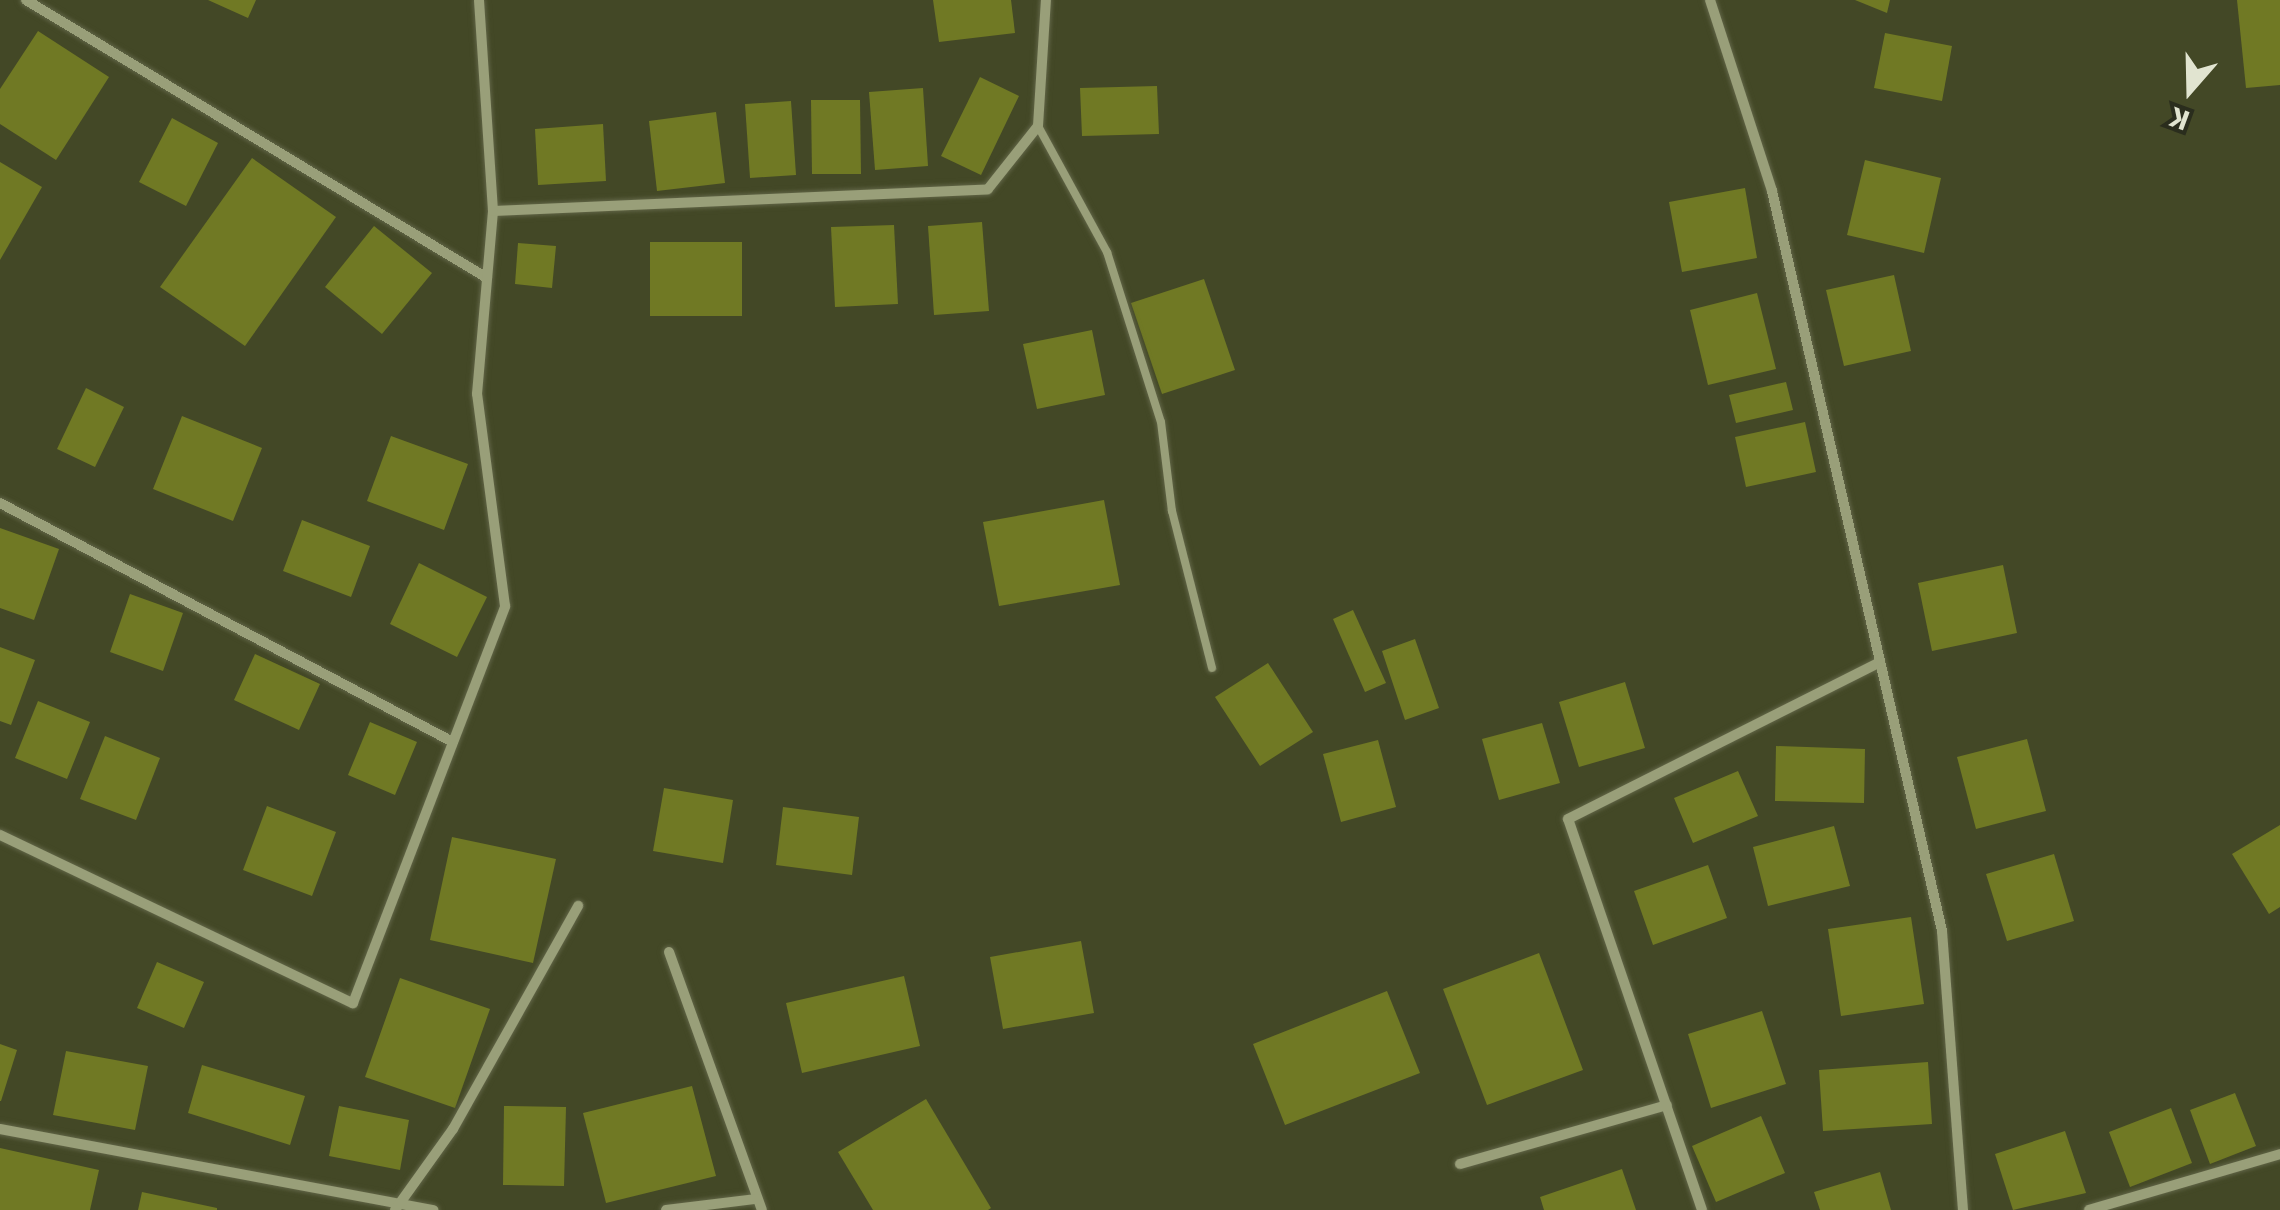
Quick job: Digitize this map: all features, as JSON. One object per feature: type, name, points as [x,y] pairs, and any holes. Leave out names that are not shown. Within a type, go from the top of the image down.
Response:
[{"type":"street","points":[[26,0],[487,278]]},
{"type":"street","points":[[0,835],[354,1003],[505,606],[477,394],[493,211],[479,0]]},
{"type":"street","points":[[493,211],[988,189],[1038,126],[1046,0]]},
{"type":"street","points":[[1710,0],[1772,191],[1942,930],[1963,1210]]},
{"type":"street","points":[[0,503],[453,742]]},
{"type":"street","points":[[1702,1210],[1568,818],[1880,662]]},
{"type":"street","points":[[396,1206],[453,1130],[578,906]]},
{"type":"street","points":[[666,1210],[758,1205],[670,952]]},
{"type":"street","points":[[1460,1164],[1667,1106]]},
{"type":"street","points":[[0,1129],[396,1206],[434,1210]]},
{"type":"street","points":[[2088,1210],[2280,1154]]},
{"type":"lane","points":[[1038,126],[1068,170],[1119,290],[1161,422],[1172,511],[1212,668]]},
{"type":"building","points":[[208,0],[256,0],[248,18]]},
{"type":"building","points":[[933,0],[1011,0],[1015,33],[939,42]]},
{"type":"building","points":[[1855,0],[1890,0],[1887,13]]},
{"type":"building","points":[[2237,0],[2280,0],[2280,85],[2246,88]]},
{"type":"building","points":[[38,31],[109,77],[56,160],[0,124],[0,89]]},
{"type":"building","points":[[1885,33],[1952,46],[1942,101],[1874,88]]},
{"type":"building","points":[[980,77],[1019,96],[981,175],[941,156]]},
{"type":"building","points":[[1157,86],[1159,134],[1082,136],[1080,88]]},
{"type":"building","points":[[923,88],[928,166],[875,170],[869,92]]},
{"type":"building","points":[[811,100],[860,100],[861,174],[812,174]]},
{"type":"building","points":[[791,101],[796,175],[750,178],[745,104]]},
{"type":"building","points":[[716,112],[725,183],[657,191],[649,121]]},
{"type":"building","points":[[172,118],[218,143],[186,206],[139,182]]},
{"type":"building","points":[[603,124],[606,181],[538,185],[535,129]]},
{"type":"building","points":[[252,158],[336,217],[245,346],[160,287]]},
{"type":"building","points":[[1865,160],[1941,178],[1924,253],[1847,235]]},
{"type":"building","points":[[0,162],[42,187],[0,260]]},
{"type":"building","points":[[1745,188],[1757,258],[1682,272],[1669,202]]},
{"type":"building","points":[[982,222],[989,311],[934,315],[928,226]]},
{"type":"building","points":[[894,225],[898,304],[835,307],[831,227]]},
{"type":"building","points":[[374,226],[432,273],[382,334],[325,287]]},
{"type":"building","points":[[650,242],[742,242],[742,316],[650,316]]},
{"type":"building","points":[[518,243],[556,246],[552,288],[515,284]]},
{"type":"building","points":[[1894,275],[1911,351],[1844,366],[1826,290]]},
{"type":"building","points":[[1204,279],[1235,370],[1162,394],[1131,303]]},
{"type":"building","points":[[1757,293],[1776,369],[1708,385],[1690,310]]},
{"type":"building","points":[[1092,330],[1105,395],[1037,409],[1023,344]]},
{"type":"building","points":[[1786,382],[1793,410],[1736,423],[1729,395]]},
{"type":"building","points":[[86,388],[124,407],[95,467],[57,449]]},
{"type":"building","points":[[182,416],[262,448],[233,521],[153,489]]},
{"type":"building","points":[[1805,422],[1816,472],[1746,487],[1735,437]]},
{"type":"building","points":[[391,436],[468,464],[444,530],[367,501]]},
{"type":"building","points":[[1104,500],[1120,585],[999,606],[983,522]]},
{"type":"building","points":[[302,520],[370,546],[351,597],[283,571]]},
{"type":"building","points":[[0,528],[59,549],[34,620],[0,608]]},
{"type":"building","points":[[419,563],[487,597],[457,657],[390,624]]},
{"type":"building","points":[[2003,565],[2017,633],[1932,651],[1918,583]]},
{"type":"building","points":[[130,594],[183,613],[163,671],[110,652]]},
{"type":"building","points":[[1353,610],[1386,683],[1365,692],[1333,619]]},
{"type":"building","points":[[1415,639],[1439,708],[1405,720],[1382,651]]},
{"type":"building","points":[[0,647],[35,660],[11,725],[0,721]]},
{"type":"building","points":[[255,654],[320,684],[299,730],[234,700]]},
{"type":"building","points":[[1268,663],[1313,732],[1260,766],[1215,697]]},
{"type":"building","points":[[1625,682],[1645,748],[1579,767],[1559,702]]},
{"type":"building","points":[[38,701],[90,722],[67,779],[15,758]]},
{"type":"building","points":[[370,722],[417,742],[395,795],[348,775]]},
{"type":"building","points":[[1542,723],[1560,783],[1499,800],[1482,739]]},
{"type":"building","points":[[105,736],[160,758],[136,820],[80,799]]},
{"type":"building","points":[[2027,739],[2046,811],[1976,829],[1957,757]]},
{"type":"building","points":[[1378,740],[1396,807],[1341,822],[1323,754]]},
{"type":"building","points":[[1776,746],[1865,749],[1864,803],[1775,801]]},
{"type":"building","points":[[1738,771],[1758,816],[1693,843],[1674,798]]},
{"type":"building","points":[[664,788],[733,800],[723,863],[653,851]]},
{"type":"building","points":[[267,806],[336,832],[312,896],[243,870]]},
{"type":"building","points":[[783,807],[859,817],[852,875],[776,865]]},
{"type":"building","points":[[2280,825],[2280,907],[2269,914],[2232,854]]},
{"type":"building","points":[[1834,826],[1850,886],[1768,906],[1753,847]]},
{"type":"building","points":[[452,837],[556,859],[533,963],[430,940]]},
{"type":"building","points":[[2054,854],[2074,921],[2007,941],[1986,874]]},
{"type":"building","points":[[1708,865],[1727,918],[1653,945],[1634,891]]},
{"type":"building","points":[[1911,917],[1924,1004],[1841,1016],[1828,929]]},
{"type":"building","points":[[1081,941],[1094,1013],[1003,1029],[990,957]]},
{"type":"building","points":[[1539,953],[1583,1070],[1487,1105],[1443,989]]},
{"type":"building","points":[[157,962],[204,982],[184,1028],[137,1008]]},
{"type":"building","points":[[904,976],[920,1046],[802,1073],[786,1003]]},
{"type":"building","points":[[400,978],[490,1009],[455,1108],[365,1077]]},
{"type":"building","points":[[1387,991],[1420,1073],[1285,1125],[1253,1044]]},
{"type":"building","points":[[1762,1011],[1786,1084],[1711,1108],[1688,1034]]},
{"type":"building","points":[[0,1044],[17,1050],[1,1101],[0,1101]]},
{"type":"building","points":[[66,1051],[148,1066],[135,1130],[53,1115]]},
{"type":"building","points":[[1928,1062],[1932,1124],[1823,1131],[1819,1070]]},
{"type":"building","points":[[202,1065],[305,1096],[290,1145],[188,1113]]},
{"type":"building","points":[[692,1086],[716,1176],[606,1203],[583,1113]]},
{"type":"building","points":[[2235,1093],[2256,1146],[2210,1164],[2190,1110]]},
{"type":"building","points":[[926,1099],[991,1208],[988,1210],[873,1210],[838,1152]]},
{"type":"building","points":[[339,1106],[409,1120],[400,1170],[329,1156]]},
{"type":"building","points":[[504,1106],[566,1107],[564,1186],[503,1185]]},
{"type":"building","points":[[2171,1108],[2192,1163],[2130,1187],[2109,1132]]},
{"type":"building","points":[[1761,1116],[1785,1173],[1716,1202],[1692,1146]]},
{"type":"building","points":[[2065,1131],[2086,1193],[2013,1210],[1995,1154]]},
{"type":"building","points":[[0,1148],[99,1170],[90,1210],[0,1210]]},
{"type":"building","points":[[1622,1169],[1636,1210],[1544,1210],[1540,1197]]},
{"type":"building","points":[[1880,1172],[1891,1210],[1820,1210],[1814,1192]]},
{"type":"building","points":[[142,1192],[217,1208],[217,1210],[138,1210]]}]
